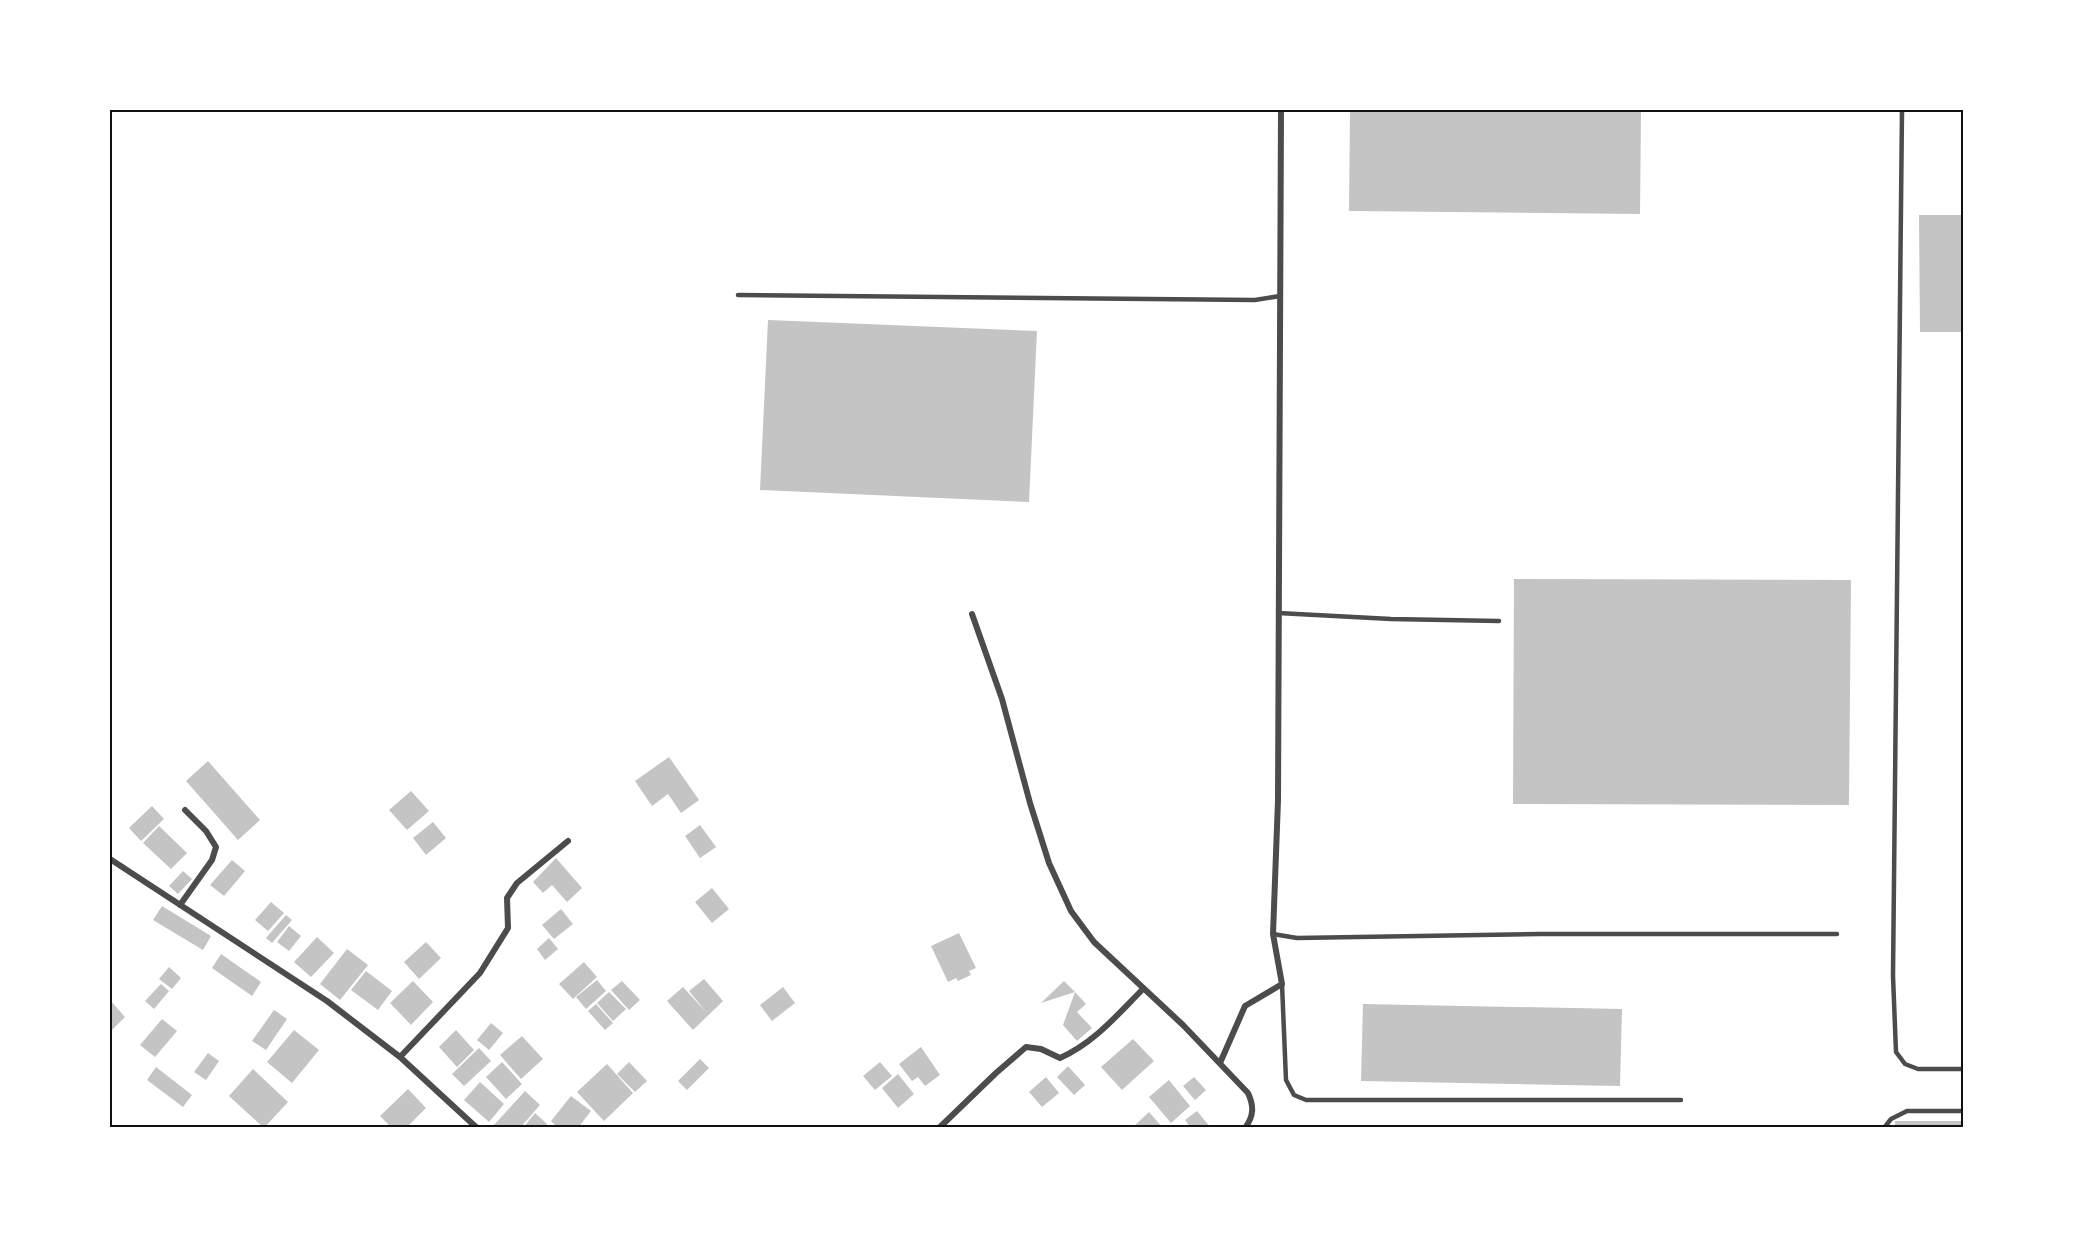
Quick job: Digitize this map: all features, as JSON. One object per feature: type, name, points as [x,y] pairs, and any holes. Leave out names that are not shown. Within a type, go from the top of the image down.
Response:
[{"type":"street","points":[[1220,1063],[1245,1006],[1282,984],[1273,934],[1278,800],[1281,110]]},
{"type":"street","points":[[972,614],[1002,699],[1049,863],[1063,897],[1094,942],[1183,1025],[1248,1093],[1253,1113],[1245,1128]]},
{"type":"street","points":[[180,905],[212,860],[216,847],[206,831],[185,810]]},
{"type":"street","points":[[400,1057],[480,973],[508,928],[507,898],[517,883],[568,841]]},
{"type":"street","points":[[110,859],[327,1001],[400,1057],[477,1128]]},
{"type":"street","points":[[939,1128],[1026,1047],[1041,1049],[1060,1058],[1076,1051],[1092,1039],[1143,989]]},
{"type":"lane","points":[[1902,110],[1893,976],[1896,1052],[1905,1064],[1918,1069],[1964,1069]]},
{"type":"lane","points":[[738,295],[1255,300],[1280,296]]},
{"type":"lane","points":[[1278,613],[1391,619],[1499,621]]},
{"type":"lane","points":[[1273,934],[1297,938],[1540,934],[1837,934]]},
{"type":"lane","points":[[1282,984],[1286,1080],[1294,1095],[1306,1100],[1681,1100]]},
{"type":"lane","points":[[1884,1128],[1892,1119],[1907,1111],[1964,1111]]},
{"type":"building","points":[[1350,110],[1641,110],[1640,214],[1349,211]]},
{"type":"building","points":[[1919,215],[1964,215],[1964,332],[1920,332]]},
{"type":"building","points":[[768,320],[1037,331],[1029,502],[760,490]]},
{"type":"building","points":[[1514,579],[1851,580],[1849,805],[1513,804]]},
{"type":"building","points":[[669,757],[699,800],[681,813],[668,794],[652,806],[635,781]]},
{"type":"building","points":[[208,761],[260,820],[238,840],[186,781]]},
{"type":"building","points":[[411,791],[429,811],[407,830],[389,810]]},
{"type":"building","points":[[152,806],[164,819],[141,841],[129,828]]},
{"type":"building","points":[[433,822],[446,838],[426,855],[413,838]]},
{"type":"building","points":[[700,825],[716,847],[700,858],[685,836]]},
{"type":"building","points":[[159,826],[187,853],[171,869],[143,843]]},
{"type":"building","points":[[556,858],[582,888],[567,902],[552,885],[543,893],[533,882]]},
{"type":"building","points":[[232,860],[245,871],[224,896],[210,885]]},
{"type":"building","points":[[183,871],[192,879],[178,894],[169,886]]},
{"type":"building","points":[[712,888],[729,909],[712,923],[695,902]]},
{"type":"building","points":[[271,902],[284,913],[268,931],[255,920]]},
{"type":"building","points":[[162,906],[211,936],[203,950],[153,920]]},
{"type":"building","points":[[561,909],[573,924],[554,939],[542,925]]},
{"type":"building","points":[[286,915],[292,920],[272,943],[266,938]]},
{"type":"building","points":[[289,926],[301,936],[289,951],[277,942]]},
{"type":"building","points":[[959,933],[976,968],[969,971],[971,975],[958,981],[956,978],[948,982],[931,946]]},
{"type":"building","points":[[317,937],[334,953],[311,977],[294,962]]},
{"type":"building","points":[[549,938],[558,949],[545,960],[537,949]]},
{"type":"building","points":[[426,942],[441,958],[419,979],[404,962]]},
{"type":"building","points":[[347,949],[368,965],[340,1000],[320,984]]},
{"type":"building","points":[[221,954],[261,982],[252,996],[212,968]]},
{"type":"building","points":[[584,962],[597,977],[573,999],[559,984]]},
{"type":"building","points":[[169,967],[181,978],[172,989],[159,979]]},
{"type":"building","points":[[366,971],[392,991],[378,1010],[351,990]]},
{"type":"building","points":[[704,979],[723,1001],[693,1030],[667,1001],[683,987],[706,1012],[689,991]]},
{"type":"building","points":[[597,980],[606,991],[586,1009],[576,997]]},
{"type":"building","points":[[413,981],[433,1002],[411,1025],[390,1003]]},
{"type":"building","points":[[622,981],[640,1000],[629,1010],[611,990]]},
{"type":"building","points":[[1064,981],[1075,992],[1041,1003]]},
{"type":"building","points":[[161,984],[169,991],[154,1009],[145,1001]]},
{"type":"building","points":[[783,987],[795,1003],[772,1021],[760,1005]]},
{"type":"building","points":[[609,992],[626,1009],[613,1021],[597,1003]]},
{"type":"building","points":[[1075,992],[1086,1004],[1077,1012],[1092,1028],[1077,1041],[1063,1025]]},
{"type":"building","points":[[110,1000],[125,1017],[110,1032]]},
{"type":"building","points":[[596,1004],[613,1023],[605,1030],[588,1011]]},
{"type":"building","points":[[1363,1004],[1622,1009],[1620,1086],[1361,1081]]},
{"type":"building","points":[[274,1010],[287,1019],[266,1050],[252,1041]]},
{"type":"building","points":[[162,1019],[177,1031],[155,1057],[140,1045]]},
{"type":"building","points":[[491,1023],[503,1033],[489,1050],[477,1040]]},
{"type":"building","points":[[294,1030],[319,1050],[292,1083],[267,1062]]},
{"type":"building","points":[[456,1030],[474,1050],[457,1067],[439,1047]]},
{"type":"building","points":[[522,1036],[543,1059],[521,1079],[500,1055]]},
{"type":"building","points":[[1133,1039],[1154,1061],[1122,1090],[1101,1067]]},
{"type":"building","points":[[921,1047],[940,1075],[925,1086],[918,1077],[912,1081],[899,1064]]},
{"type":"building","points":[[479,1048],[491,1061],[464,1086],[452,1074]]},
{"type":"building","points":[[208,1053],[219,1061],[206,1080],[194,1072]]},
{"type":"building","points":[[700,1059],[709,1068],[687,1090],[678,1081]]},
{"type":"building","points":[[502,1062],[522,1084],[506,1099],[486,1077]]},
{"type":"building","points":[[629,1062],[647,1081],[635,1092],[617,1074]]},
{"type":"building","points":[[880,1062],[892,1076],[875,1090],[863,1076]]},
{"type":"building","points":[[607,1064],[633,1093],[604,1121],[577,1092]]},
{"type":"building","points":[[1068,1066],[1085,1085],[1074,1095],[1057,1077]]},
{"type":"building","points":[[156,1067],[192,1095],[183,1107],[147,1080]]},
{"type":"building","points":[[253,1069],[288,1102],[264,1128],[229,1096]]},
{"type":"building","points":[[898,1074],[914,1094],[898,1108],[882,1088]]},
{"type":"building","points":[[1046,1077],[1059,1093],[1042,1107],[1029,1092]]},
{"type":"building","points":[[1194,1077],[1206,1090],[1195,1100],[1183,1086]]},
{"type":"building","points":[[1169,1080],[1190,1106],[1171,1123],[1149,1097]]},
{"type":"building","points":[[480,1082],[504,1104],[489,1122],[464,1100]]},
{"type":"building","points":[[408,1089],[426,1108],[406,1128],[392,1128],[380,1116]]},
{"type":"building","points":[[525,1091],[540,1105],[520,1128],[496,1128],[494,1125]]},
{"type":"building","points":[[571,1096],[591,1111],[578,1128],[558,1128],[551,1121]]},
{"type":"building","points":[[1197,1111],[1211,1128],[1191,1128],[1185,1120]]},
{"type":"building","points":[[1149,1112],[1163,1128],[1132,1128]]},
{"type":"building","points":[[535,1113],[547,1124],[544,1128],[523,1128]]},
{"type":"building","points":[[1895,1121],[1964,1121],[1964,1128],[1895,1128]]}]
